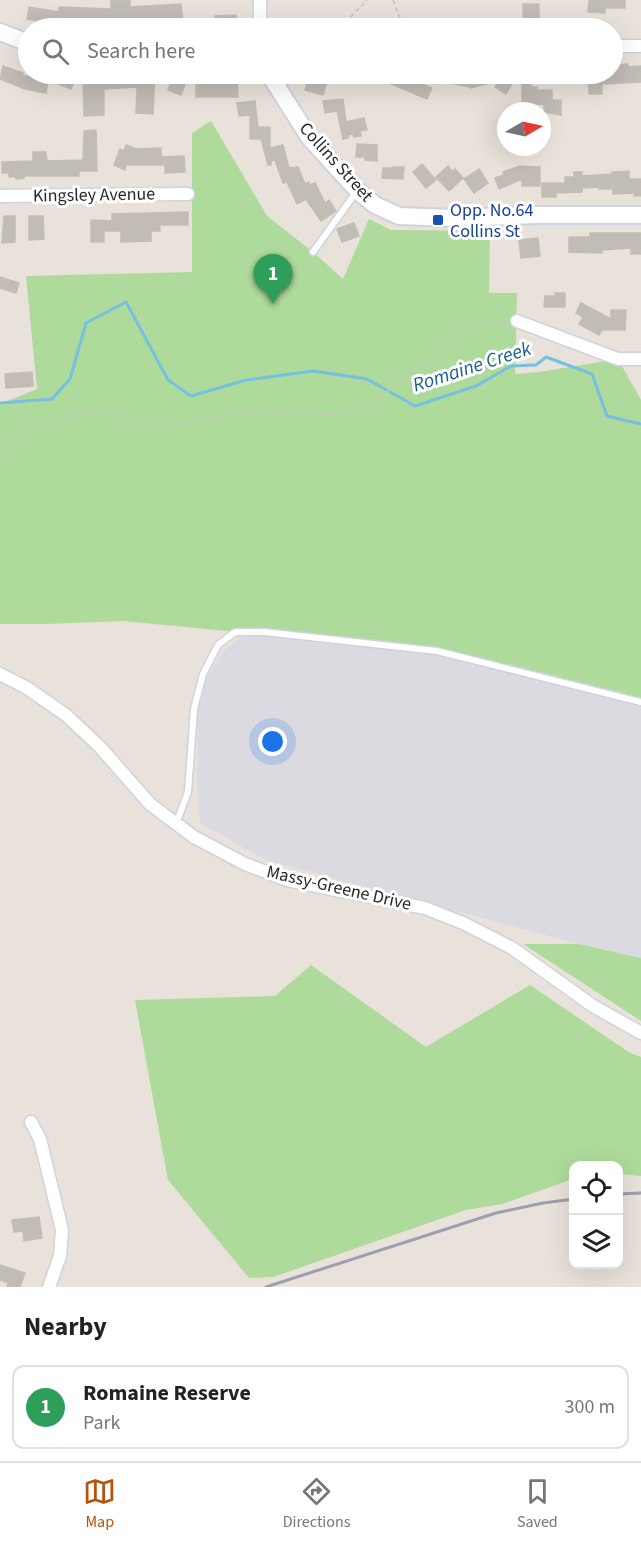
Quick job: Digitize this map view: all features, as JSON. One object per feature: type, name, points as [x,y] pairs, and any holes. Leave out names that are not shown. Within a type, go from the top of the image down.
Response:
[{"type":"street","points":[[260,0],[260,18]]},
{"type":"street","points":[[0,32],[18,41]]},
{"type":"street","points":[[623,46],[641,46]]},
{"type":"street","name":"Collins Street","points":[[275,84],[309,137],[358,191],[375,205],[399,216],[453,218],[641,215]]},
{"type":"street","name":"Kingsley Avenue","points":[[0,196],[188,194]]},
{"type":"street","points":[[517,321],[618,359],[641,359]]},
{"type":"street","name":"Massy-Greene Drive","points":[[0,674],[27,688],[66,715],[100,747],[150,804],[194,837],[244,864],[287,880],[425,909],[463,923],[513,948],[593,1006],[641,1033]]},
{"type":"street","points":[[31,1122],[40,1139],[62,1230],[60,1256],[49,1287]]},
{"type":"lane","points":[[313,252],[358,191]]},
{"type":"lane","points":[[176,825],[188,792],[194,709],[203,674],[218,645],[235,632],[264,632],[437,651],[641,702]]},
{"type":"path","points":[[350,18],[367,0]]},
{"type":"path","points":[[393,0],[400,18]]},
{"type":"path","points":[[1,448],[33,426],[81,413],[111,410],[147,425],[175,425],[239,412],[347,415],[376,401],[405,376],[439,360],[455,336],[470,326],[517,321]]},
{"type":"shaded area","points":[[264,632],[437,651],[641,702],[641,958],[579,944],[266,860],[200,823],[197,782],[198,711],[206,678],[223,652],[239,638]]},
{"type":"green space","points":[[211,121],[267,216],[343,279],[369,219],[391,230],[490,231],[489,293],[517,293],[515,374],[618,359],[641,400],[641,702],[437,651],[123,621],[0,624],[0,404],[37,389],[26,276],[192,272],[192,133]]},
{"type":"green space","points":[[523,944],[579,944],[641,958],[641,1021]]},
{"type":"green space","points":[[311,965],[426,1047],[530,985],[630,1053],[641,1057],[641,1176],[623,1174],[623,1161],[569,1161],[569,1180],[502,1204],[466,1210],[273,1277],[249,1278],[168,1180],[135,1000],[275,996]]},
{"type":"building","points":[[111,0],[130,0],[130,7],[181,4],[183,18],[27,18],[29,7],[59,12],[59,7],[111,9]]},
{"type":"building","points":[[589,0],[625,0],[625,8],[605,8],[605,13],[588,12]]},
{"type":"building","points":[[523,4],[539,4],[539,18],[523,18]]},
{"type":"building","points":[[236,15],[236,18],[215,18],[215,16]]},
{"type":"building","points":[[623,64],[628,64],[628,67],[641,66],[641,82],[623,83]]},
{"type":"building","points":[[3,66],[18,71],[18,84],[48,84],[46,93],[25,89],[0,79]]},
{"type":"building","points":[[58,84],[73,84],[71,89]]},
{"type":"building","points":[[83,84],[154,84],[153,114],[136,113],[137,87],[104,89],[104,115],[84,116]]},
{"type":"building","points":[[170,84],[185,84],[181,95],[168,90]]},
{"type":"building","points":[[196,84],[237,84],[238,97],[196,97]]},
{"type":"building","points":[[307,84],[326,84],[323,95],[305,90]]},
{"type":"building","points":[[391,84],[421,84],[432,88],[427,99]]},
{"type":"building","points":[[455,84],[486,84],[471,88]]},
{"type":"building","points":[[497,84],[512,84],[506,94],[495,87]]},
{"type":"building","points":[[522,84],[531,84],[531,87],[537,87],[537,90],[552,90],[552,100],[561,100],[561,115],[551,113],[551,102],[522,102]]},
{"type":"building","points":[[588,84],[602,84],[602,94],[589,94]]},
{"type":"building","points":[[343,99],[346,122],[364,118],[367,130],[360,131],[361,136],[354,137],[353,134],[343,139],[337,111],[325,113],[323,101]]},
{"type":"building","points":[[255,101],[258,127],[270,127],[270,148],[283,145],[289,168],[298,167],[305,184],[315,183],[325,203],[329,200],[336,211],[321,221],[306,199],[297,204],[287,182],[283,183],[275,160],[268,165],[261,139],[250,139],[250,115],[239,116],[237,103]]},
{"type":"building","points":[[96,130],[97,171],[79,171],[79,176],[24,176],[24,178],[16,179],[16,177],[9,177],[9,173],[2,173],[2,162],[33,161],[33,152],[46,152],[47,161],[83,160],[84,131]]},
{"type":"building","points":[[357,144],[377,145],[377,161],[356,157]]},
{"type":"building","points":[[126,145],[136,149],[161,148],[161,157],[184,156],[185,172],[165,173],[165,165],[126,165],[125,170],[114,165],[120,149],[124,151]]},
{"type":"building","points":[[422,164],[436,180],[426,188],[413,172]]},
{"type":"building","points":[[448,166],[452,171],[455,169],[463,178],[449,191],[436,177]]},
{"type":"building","points":[[520,166],[540,167],[540,186],[522,186],[522,179],[499,189],[495,178],[504,175],[503,172]]},
{"type":"building","points":[[404,167],[403,179],[382,178],[383,168]]},
{"type":"building","points":[[479,169],[488,183],[474,193],[464,179]]},
{"type":"building","points":[[629,171],[629,179],[641,179],[641,196],[634,196],[634,193],[613,194],[613,189],[599,189],[599,187],[582,188],[582,192],[556,193],[556,197],[542,197],[542,183],[565,183],[565,177],[574,177],[574,172],[582,172],[582,176]]},
{"type":"building","points":[[188,212],[188,225],[160,225],[160,231],[151,231],[151,241],[121,242],[121,231],[104,231],[104,242],[91,242],[91,220],[112,221],[112,214]]},
{"type":"building","points":[[4,216],[15,216],[15,242],[2,243]]},
{"type":"building","points":[[29,216],[43,216],[44,239],[29,240]]},
{"type":"building","points":[[354,223],[359,236],[342,242],[337,229]]},
{"type":"building","points":[[590,233],[641,233],[641,254],[631,254],[631,248],[602,250],[602,253],[569,252],[569,237],[590,237]]},
{"type":"building","points":[[538,238],[540,256],[521,258],[519,240]]},
{"type":"building","points":[[0,277],[19,283],[16,293],[0,288]]},
{"type":"building","points":[[555,293],[565,293],[565,307],[544,307],[545,296],[555,296]]},
{"type":"building","points":[[581,303],[611,319],[611,310],[626,310],[625,330],[602,330],[599,335],[579,324],[583,317],[576,313]]},
{"type":"building","points":[[32,372],[33,386],[6,388],[5,374]]},
{"type":"building","points":[[39,1217],[42,1238],[24,1241],[23,1231],[14,1232],[12,1220]]},
{"type":"building","points":[[0,1265],[25,1273],[20,1287],[7,1287],[8,1283],[0,1280]]},
{"type":"waterway","name":"Romaine Creek","points":[[0,403],[52,399],[70,379],[86,323],[126,302],[168,380],[191,396],[246,380],[313,371],[367,379],[415,406],[476,386],[511,366],[536,365],[546,357],[592,374],[607,416],[641,424]]},
{"type":"railway","points":[[623,1194],[641,1193]]},
{"type":"railway","points":[[266,1287],[496,1213],[569,1200]]},
{"type":"place","name":"Opp. No.64 Collins St","points":[[438,220]]},
{"type":"place","name":"Romaine Reserve","points":[[273,304]]}]
